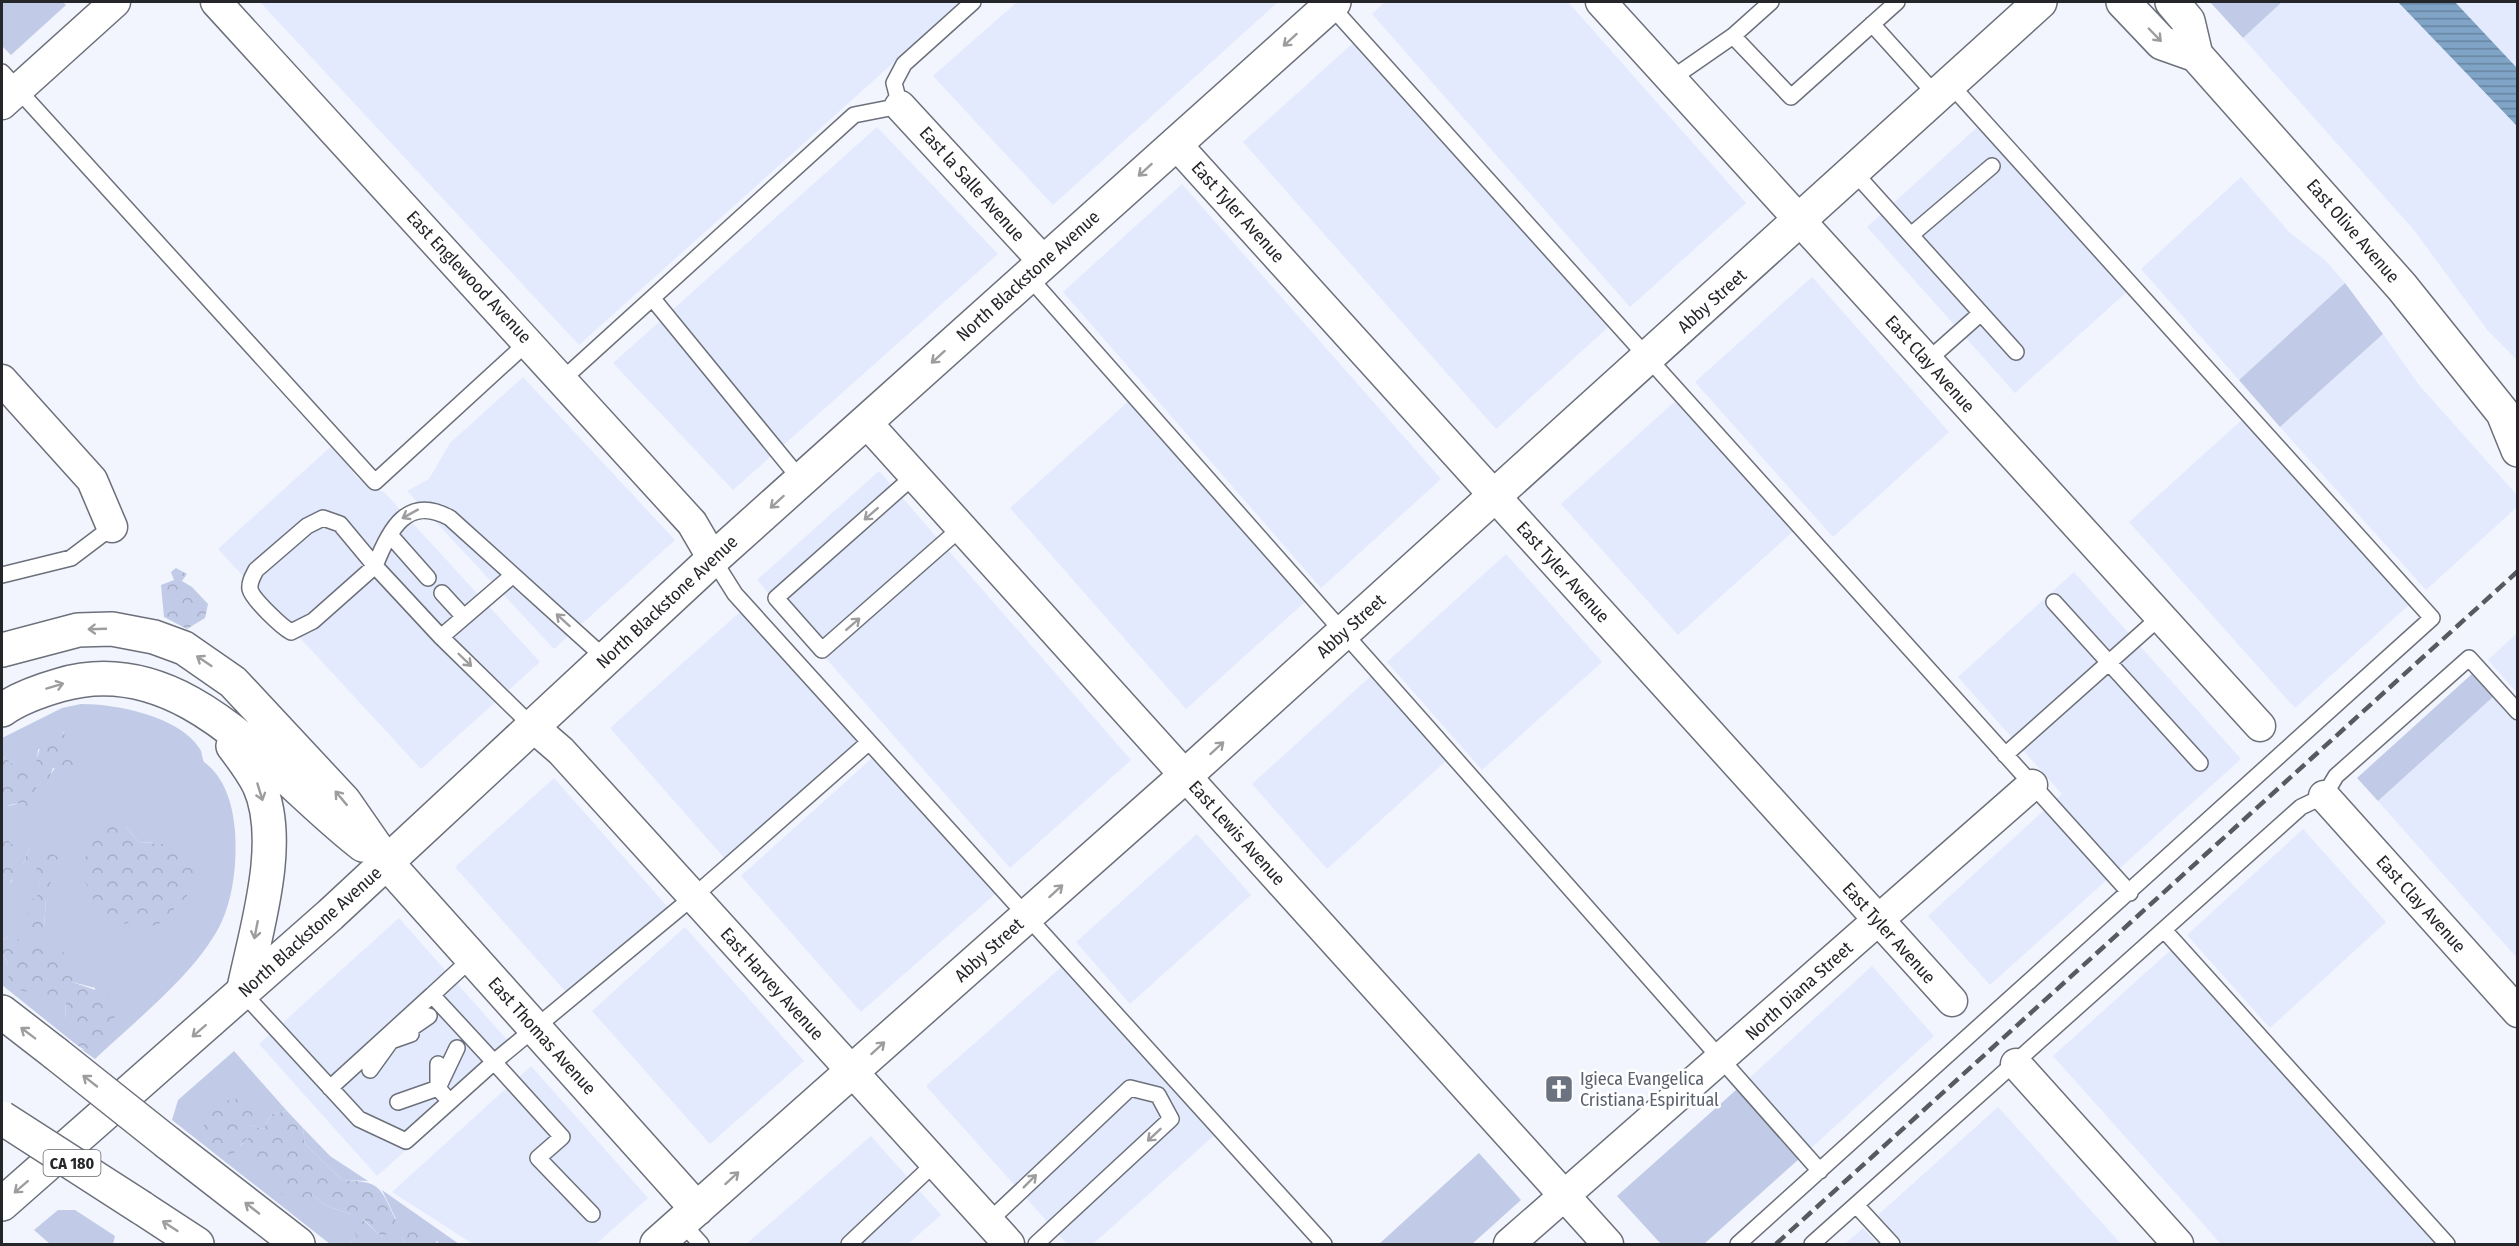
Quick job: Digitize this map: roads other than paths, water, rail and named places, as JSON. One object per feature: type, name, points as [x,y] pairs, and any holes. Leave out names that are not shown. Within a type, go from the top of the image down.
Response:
[{"type":"main road","name":"Abby Street","points":[[657,1245],[693,1226],[852,1072],[1648,359],[2040,2]]},
{"type":"main road","name":"East Olive Avenue","points":[[2123,2],[2162,43],[2196,55]]},
{"type":"main road","name":"East Olive Avenue","points":[[2172,2],[2188,21],[2196,55],[2378,259],[2510,415],[2517,450]]},
{"type":"main road","name":"North Blackstone Avenue","points":[[2,1204],[243,993],[387,863],[713,559],[1330,3]]},
{"type":"main road","points":[[2,650],[78,630],[112,628],[154,637],[184,648],[233,682],[344,801],[387,863]]},
{"type":"main road","points":[[2,710],[27,696],[72,681],[93,679],[147,684],[185,699],[246,741],[327,816],[387,863]]},
{"type":"main road","points":[[185,699],[215,725],[248,765],[260,786],[266,814],[269,842],[267,872],[243,993]]},
{"type":"main road","name":"East Thomas Avenue","points":[[387,863],[535,1028],[693,1226]]},
{"type":"main road","points":[[2,1012],[298,1245]]},
{"type":"main road","name":"CA 180","points":[[2,1118],[197,1245]]},
{"type":"street","points":[[7,88],[115,2]]},
{"type":"street","name":"East Englewood Avenue","points":[[216,2],[529,341],[692,523],[713,559]]},
{"type":"street","name":"East Clay Avenue","points":[[1601,2],[2260,726]]},
{"type":"street","name":"East la Salle Avenue","points":[[900,106],[1036,269]]},
{"type":"street","name":"East Tyler Avenue","points":[[1175,143],[1952,1001]]},
{"type":"street","points":[[2,380],[92,480],[112,527]]},
{"type":"street","name":"East Lewis Avenue","points":[[867,422],[1608,1245]]},
{"type":"street","name":"East Harvey Avenue","points":[[532,726],[561,752],[1009,1245]]},
{"type":"street","name":"North Diana Street","points":[[1564,1196],[1722,1060],[2032,784]]},
{"type":"street","name":"East Clay Avenue","points":[[2324,796],[2517,1011]]},
{"type":"street","points":[[2016,1064],[2178,1245]]},
{"type":"street","points":[[1509,1245],[1564,1196]]},
{"type":"lane","points":[[563,379],[854,115],[900,106],[894,84],[904,64],[973,2]]},
{"type":"lane","points":[[1671,79],[1733,36],[1771,2]]},
{"type":"lane","points":[[1733,36],[1791,97],[1897,2]]},
{"type":"lane","points":[[1330,3],[2130,893]]},
{"type":"lane","points":[[1738,1245],[2432,618],[1944,90],[1872,24]]},
{"type":"lane","points":[[7,88],[375,482],[529,341]]},
{"type":"lane","points":[[1911,235],[1992,166]]},
{"type":"lane","points":[[1854,172],[2016,352]]},
{"type":"lane","points":[[1036,269],[1342,634],[1820,1171]]},
{"type":"lane","points":[[653,299],[801,480]]},
{"type":"lane","points":[[1927,361],[1981,313]]},
{"type":"lane","points":[[822,650],[776,598],[915,476]]},
{"type":"lane","points":[[532,726],[441,637],[375,566],[340,524],[323,518],[307,526],[256,570],[250,588],[253,596],[284,629],[291,632],[313,621],[375,566],[390,535],[401,519],[416,509],[435,510],[450,518],[606,659]]},
{"type":"lane","points":[[2,575],[71,558],[112,527]]},
{"type":"lane","points":[[802,669],[962,527]]},
{"type":"lane","points":[[390,535],[428,578]]},
{"type":"lane","points":[[713,559],[735,594],[1324,1245]]},
{"type":"lane","points":[[441,637],[513,575]]},
{"type":"lane","points":[[442,593],[464,617]]},
{"type":"lane","points":[[2054,602],[2200,763]]},
{"type":"lane","points":[[2005,755],[2160,616]]},
{"type":"lane","points":[[1812,1245],[2301,807],[2324,796],[2336,776],[2469,658],[2517,712]]},
{"type":"lane","points":[[243,993],[359,1119],[406,1141],[494,1062],[693,897],[868,743]]},
{"type":"lane","points":[[2164,930],[2447,1245]]},
{"type":"lane","points":[[330,1088],[392,1037],[472,958]]},
{"type":"lane","points":[[432,995],[562,1137],[538,1158],[591,1214]]},
{"type":"lane","points":[[370,1070],[392,1037],[429,1016]]},
{"type":"lane","points":[[392,1037],[411,1034]]},
{"type":"lane","points":[[386,1056],[392,1037]]},
{"type":"lane","points":[[398,1102],[438,1088],[457,1048]]},
{"type":"lane","points":[[438,1064],[438,1088],[450,1101]]},
{"type":"lane","points":[[414,1088],[438,1088]]},
{"type":"lane","points":[[988,1222],[1130,1088],[1158,1095],[1171,1119],[1036,1245]]},
{"type":"lane","points":[[849,1245],[935,1163]]},
{"type":"lane","points":[[1856,1205],[1892,1245]]},
{"type":"railway","points":[[1776,1244],[2518,571]]},
{"type":"place","name":"Igieca Evangelica Cristiana Espiritual","points":[[1559,1089]]}]
